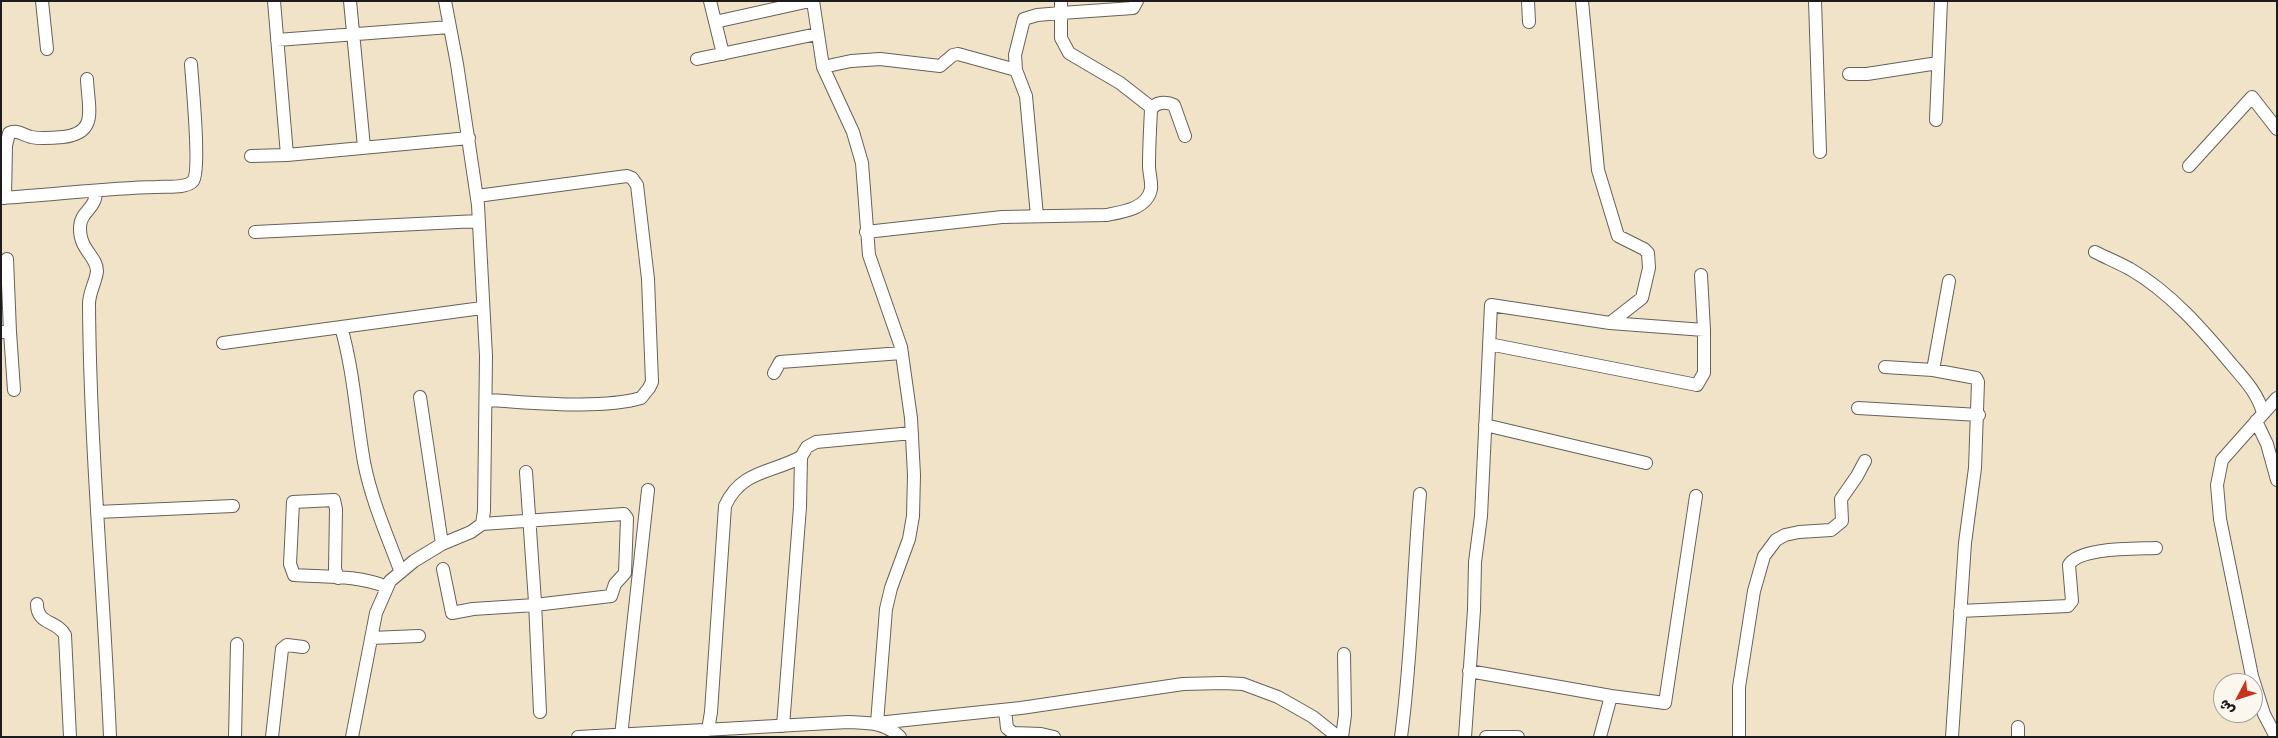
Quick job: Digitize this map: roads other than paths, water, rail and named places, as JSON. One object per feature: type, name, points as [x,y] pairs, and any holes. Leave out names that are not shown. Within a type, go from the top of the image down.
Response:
[{"type":"street","points":[[42,1],[47,50]]},
{"type":"street","points":[[274,1],[287,154]]},
{"type":"street","points":[[350,1],[364,147]]},
{"type":"street","points":[[445,1],[477,196],[486,356],[485,502],[482,524]]},
{"type":"street","points":[[710,1],[723,54]]},
{"type":"street","points":[[715,22],[811,1],[823,67],[853,132],[862,163],[869,255],[902,353],[912,433],[915,496],[909,539],[891,588],[886,609],[877,723]]},
{"type":"street","points":[[1037,216],[1026,96],[1016,70],[1015,55],[1024,19],[1061,7],[1133,8],[1137,1]]},
{"type":"street","points":[[1528,1],[1529,22]]},
{"type":"street","points":[[1582,1],[1598,170],[1618,236],[1644,249],[1648,257],[1647,280],[1642,298],[1610,323]]},
{"type":"street","points":[[1815,1],[1820,152]]},
{"type":"street","points":[[1936,120],[1941,1]]},
{"type":"street","points":[[1061,7],[1061,38],[1069,52],[1120,83],[1152,108]]},
{"type":"street","points":[[277,40],[450,27]]},
{"type":"street","points":[[698,59],[817,34]]},
{"type":"street","points":[[823,67],[851,60],[880,58],[940,66],[953,55],[958,54],[1016,70]]},
{"type":"street","points":[[1849,74],[1867,74],[1938,63]]},
{"type":"street","points":[[87,79],[89,122],[82,132],[76,135],[54,138],[32,137],[16,131],[9,133],[6,146],[3,198],[181,186],[194,180],[196,158],[191,64]]},
{"type":"street","points":[[2189,166],[2252,97],[2277,129]]},
{"type":"street","points":[[1152,108],[1165,102],[1174,105],[1185,136]]},
{"type":"street","points":[[866,232],[934,223],[1037,216],[1106,215],[1134,209],[1148,196],[1151,188],[1149,163],[1152,108]]},
{"type":"street","points":[[251,156],[468,138]]},
{"type":"street","points":[[477,196],[627,176],[632,178],[637,185],[648,279],[652,382],[642,398],[598,403],[486,400]]},
{"type":"street","points":[[96,191],[95,203],[82,216],[80,228],[84,248],[96,262],[97,268],[89,302],[97,512],[104,601],[110,737]]},
{"type":"street","points":[[255,232],[478,221]]},
{"type":"street","points":[[2095,252],[2143,278],[2188,316],[2205,332],[2251,388],[2258,400],[2259,417],[2277,480]]},
{"type":"street","points":[[7,259],[6,332],[14,390]]},
{"type":"street","points":[[1489,344],[1697,384],[1704,373],[1701,275]]},
{"type":"street","points":[[1933,370],[1949,280]]},
{"type":"street","points":[[1465,737],[1474,610],[1475,562],[1481,516],[1491,305],[1610,323],[1704,330]]},
{"type":"street","points":[[222,342],[482,308]]},
{"type":"street","points":[[341,327],[349,355],[365,463],[382,523],[400,570]]},
{"type":"street","points":[[774,372],[780,362],[902,353]]},
{"type":"street","points":[[1885,366],[1933,370],[1978,379],[1978,415],[1960,611],[1952,737]]},
{"type":"street","points":[[420,397],[442,544]]},
{"type":"street","points":[[2276,737],[2264,714],[2252,676],[2220,519],[2217,485],[2222,460],[2277,398]]},
{"type":"street","points":[[1858,408],[1978,415]]},
{"type":"street","points":[[1485,426],[1646,463]]},
{"type":"street","points":[[708,730],[711,712],[725,506],[738,486],[752,475],[792,462],[801,457],[807,448],[816,442],[912,433]]},
{"type":"street","points":[[783,726],[800,507],[801,457]]},
{"type":"street","points":[[1739,737],[1739,687],[1754,591],[1764,556],[1776,540],[1799,532],[1831,530],[1842,521],[1841,499],[1865,461]]},
{"type":"street","points":[[526,472],[540,712]]},
{"type":"street","points":[[621,736],[648,490]]},
{"type":"street","points":[[1401,737],[1411,641],[1412,587],[1420,494]]},
{"type":"street","points":[[1469,671],[1611,696],[1665,703],[1696,496]]},
{"type":"street","points":[[338,578],[335,569],[336,509],[334,500],[293,502],[290,564],[294,575],[338,578],[368,580],[387,587]]},
{"type":"street","points":[[97,512],[233,506]]},
{"type":"street","points":[[352,737],[376,613],[387,587],[400,570],[442,544],[471,532],[482,524],[530,522],[621,513],[627,518],[626,573],[615,584],[611,596],[535,606],[473,609],[452,613],[443,569]]},
{"type":"street","points":[[1960,611],[2068,606],[2072,601],[2069,565],[2074,558],[2091,553],[2156,548]]},
{"type":"street","points":[[37,604],[41,618],[61,629],[64,635],[70,737]]},
{"type":"street","points":[[370,638],[419,636]]},
{"type":"street","points":[[236,737],[237,644]]},
{"type":"street","points":[[272,737],[282,649],[286,645],[303,647]]},
{"type":"street","points":[[578,737],[848,722],[877,723],[1005,710],[1183,684],[1223,683],[1243,684],[1278,697],[1313,717],[1340,737],[1345,715],[1344,654]]},
{"type":"street","points":[[1600,737],[1611,696]]},
{"type":"street","points":[[1005,710],[1007,728],[1013,733],[1040,734],[1054,737]]},
{"type":"street","points":[[877,723],[890,728],[900,737]]},
{"type":"street","points":[[1486,737],[1518,737]]}]
